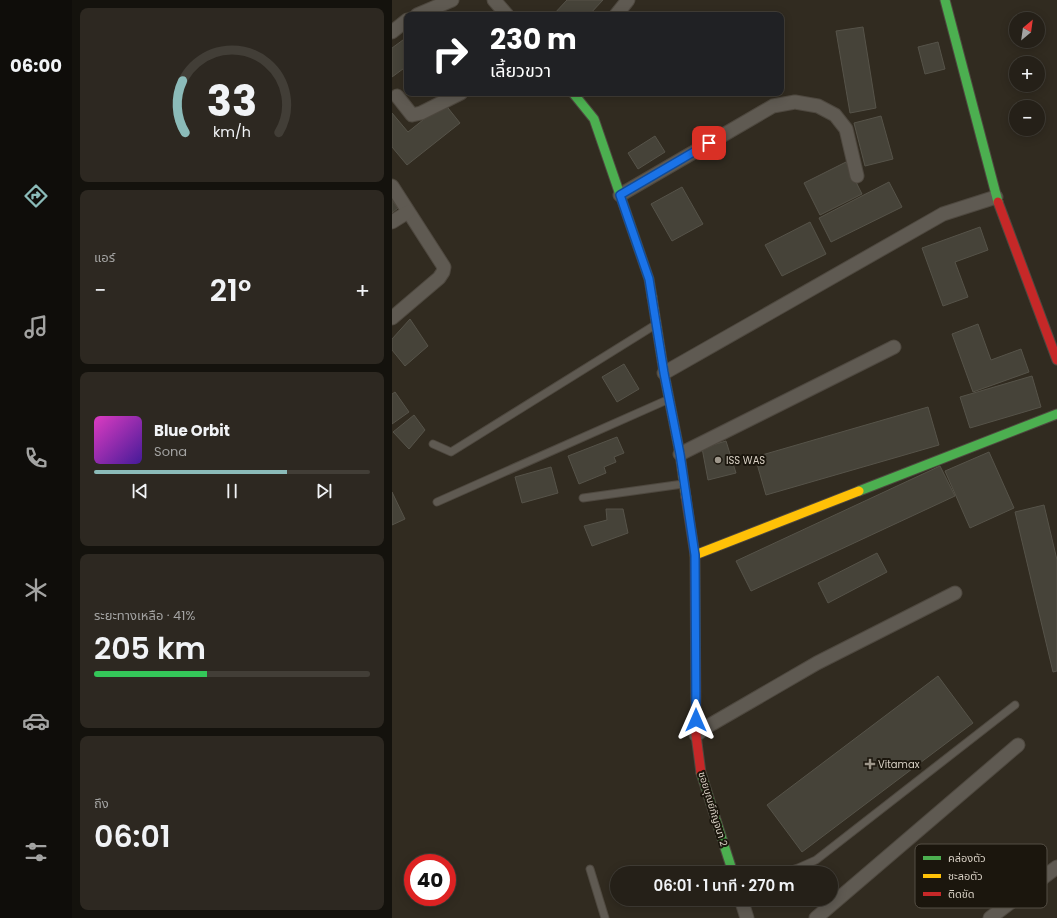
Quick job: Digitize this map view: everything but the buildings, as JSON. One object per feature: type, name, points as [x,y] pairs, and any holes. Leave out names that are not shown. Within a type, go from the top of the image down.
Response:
[{"type":"street","points":[[424,12],[452,0]]},
{"type":"street","points":[[494,0],[504,12]]},
{"type":"street","points":[[618,12],[628,0]]},
{"type":"street","points":[[945,0],[996,197],[1057,360]]},
{"type":"street","points":[[392,32],[404,22]]},
{"type":"street","points":[[397,96],[412,114],[421,113],[455,96]]},
{"type":"street","name":"ซอยบุณย์กัญจนา 2","points":[[575,96],[594,119],[649,279],[664,373],[680,454],[695,555],[696,734],[701,772],[731,866]]},
{"type":"street","points":[[620,195],[773,106],[795,102],[818,106],[835,115],[846,129],[857,176]]},
{"type":"street","points":[[392,186],[444,267],[439,278],[392,318]]},
{"type":"street","points":[[664,373],[943,214],[996,197]]},
{"type":"street","points":[[392,222],[408,212]]},
{"type":"street","points":[[680,454],[894,347]]},
{"type":"street","points":[[695,555],[1057,414]]},
{"type":"street","points":[[696,734],[817,663],[955,593]]},
{"type":"street","points":[[816,918],[1018,745]]},
{"type":"street","points":[[1047,875],[1057,867]]},
{"type":"street","points":[[743,906],[747,918]]},
{"type":"street","points":[[990,918],[1003,908]]},
{"type":"lane","points":[[433,444],[451,452],[657,324]]},
{"type":"lane","points":[[437,502],[669,399]]},
{"type":"lane","points":[[583,498],[684,484]]},
{"type":"lane","points":[[802,866],[816,860],[1015,705]]},
{"type":"lane","points":[[590,869],[605,918]]},
{"type":"traffic: fast","points":[[945,0],[998,202]]},
{"type":"traffic: fast","points":[[575,96],[594,119],[649,279],[652,297]]},
{"type":"traffic: fast","points":[[859,491],[1057,414]]},
{"type":"traffic: fast","points":[[701,773],[731,866]]},
{"type":"traffic: slow","points":[[652,297],[664,373],[680,454],[686,497]]},
{"type":"traffic: slow","points":[[695,555],[859,491]]},
{"type":"traffic: jam","points":[[998,202],[1057,360]]},
{"type":"traffic: jam","points":[[686,497],[695,555],[696,735],[701,773]]},
{"type":"place","name":"ISS WAS","points":[[718,460]]},
{"type":"place","name":"Vitamax","points":[[870,764]]},
{"type":"route","points":[[696,720],[695,555],[680,454],[664,373],[649,279],[620,195],[709,143]]}]
